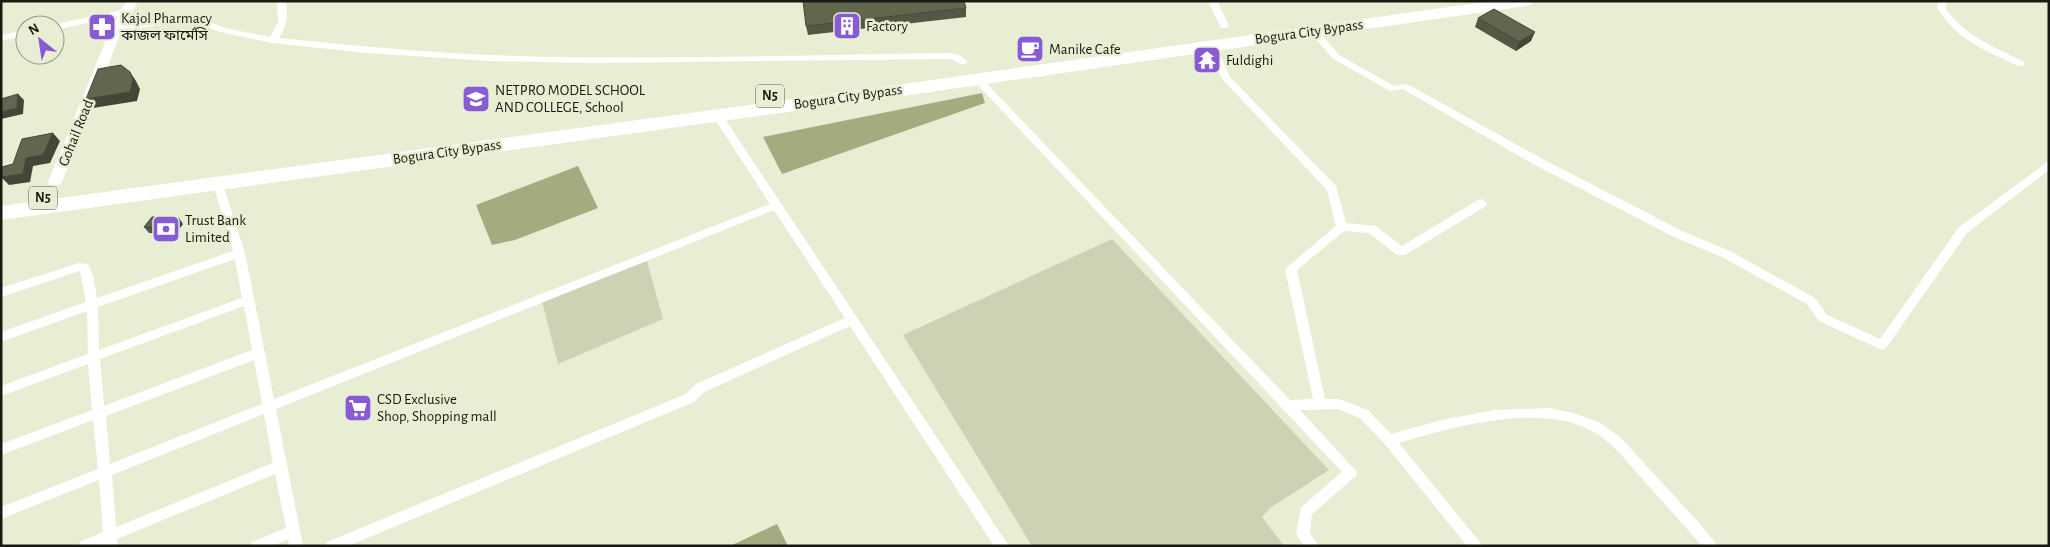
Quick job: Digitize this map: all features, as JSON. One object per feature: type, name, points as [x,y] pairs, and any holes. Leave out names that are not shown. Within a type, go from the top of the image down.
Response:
[{"type":"highway","name":"Bogura City Bypass","points":[[83,196],[1455,1]]},
{"type":"highway","name":"Bogura City Bypass","points":[[83,196],[711,116],[1526,1]]},
{"type":"highway","name":"N5","points":[[1,204],[83,196]]},
{"type":"highway","name":"N5","points":[[1,214],[83,196]]},
{"type":"main road","name":"Gohail Road","points":[[55,182],[116,30],[129,7]]},
{"type":"street","points":[[272,40],[282,28],[284,14],[281,1]]},
{"type":"street","points":[[1212,1],[1224,26]]},
{"type":"street","points":[[1944,1],[1941,7],[1945,15],[1962,33],[2021,64]]},
{"type":"street","points":[[65,24],[129,7]]},
{"type":"street","points":[[116,30],[179,18],[192,18],[223,30],[272,40],[366,50],[489,58],[591,60],[951,56],[964,62]]},
{"type":"street","points":[[1,38],[15,35]]},
{"type":"street","points":[[1320,38],[1336,57],[1393,89],[1404,86],[1537,161],[1678,234],[1726,254],[1811,301],[1823,318],[1882,345],[1963,230],[2049,164]]},
{"type":"street","points":[[1214,53],[1226,78],[1332,189],[1342,227]]},
{"type":"street","points":[[983,85],[1351,472],[1306,511],[1303,534],[1312,546]]},
{"type":"street","points":[[722,121],[1002,546]]},
{"type":"street","points":[[220,191],[239,253],[296,546]]},
{"type":"street","points":[[1320,404],[1291,269],[1342,227],[1372,228],[1401,252],[1482,203]]},
{"type":"street","points":[[1,513],[777,205]]},
{"type":"street","points":[[1,337],[239,253]]},
{"type":"street","points":[[1,293],[72,269],[84,267],[87,272],[92,305],[94,357],[110,541]]},
{"type":"street","points":[[1,391],[248,300]]},
{"type":"street","points":[[332,546],[690,398],[700,388],[853,320]]},
{"type":"street","points":[[1,450],[258,352]]},
{"type":"street","points":[[1288,405],[1339,404],[1364,414],[1388,438],[1476,546]]},
{"type":"street","points":[[1388,438],[1395,439],[1474,418],[1546,413],[1567,416],[1595,426],[1618,443],[1711,546]]},
{"type":"street","points":[[85,546],[110,541],[280,466]]},
{"type":"street","points":[[258,546],[293,531]]},
{"type":"shaded area","points":[[982,93],[985,103],[782,174],[763,137]]},
{"type":"shaded area","points":[[578,166],[598,208],[515,240],[492,245],[476,205]]},
{"type":"shaded area","points":[[1112,239],[1329,470],[1270,508],[1262,517],[1284,546],[1032,546],[903,335]]},
{"type":"shaded area","points":[[647,261],[663,319],[558,364],[542,301]]},
{"type":"shaded area","points":[[777,524],[788,546],[730,546]]},
{"type":"building","name":"Factory","points":[[803,1],[964,1],[966,8],[806,26]]},
{"type":"building","points":[[1494,9],[1535,32],[1519,42],[1478,18]]},
{"type":"building","points":[[121,65],[130,72],[133,80],[130,92],[86,99],[98,69]]},
{"type":"building","points":[[18,94],[17,108],[1,112],[1,99]]},
{"type":"building","points":[[53,133],[43,155],[26,158],[23,174],[1,177],[2,167],[13,164],[22,139]]},
{"type":"building","points":[[152,217],[179,218],[169,229],[144,227]]},
{"type":"place","name":"Factory","points":[[847,26]]},
{"type":"place","name":"Kajol Pharmacy কাজল ফার্মেসি","points":[[102,27]]},
{"type":"place","name":"Manike Cafe","points":[[1030,49]]},
{"type":"place","name":"Fuldighi","points":[[1207,60]]},
{"type":"place","name":"NETPRO MODEL SCHOOL AND COLLEGE, School","points":[[476,99]]},
{"type":"place","name":"Trust Bank Limited","points":[[166,229]]},
{"type":"place","name":"CSD Exclusive Shop, Shopping mall","points":[[358,408]]}]
